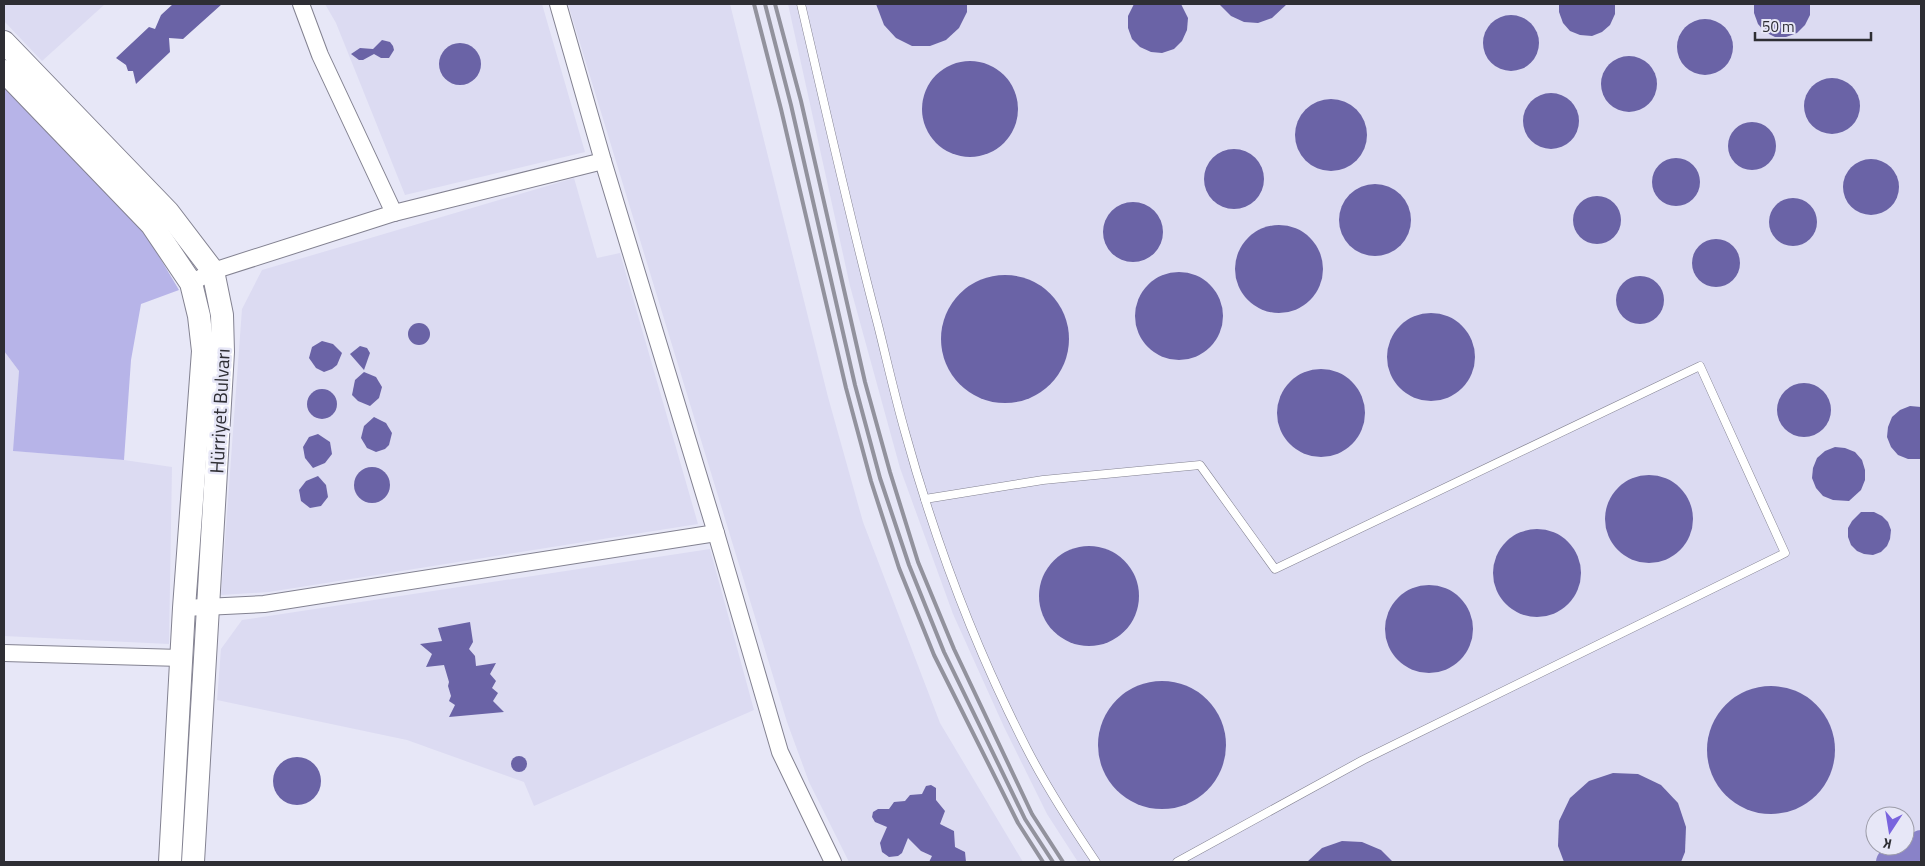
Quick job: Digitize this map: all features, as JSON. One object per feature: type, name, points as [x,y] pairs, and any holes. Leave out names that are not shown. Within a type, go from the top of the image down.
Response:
[{"type":"main road","name":"Hürriyet Bulvarı","points":[[4,42],[168,212],[213,271],[222,314],[223,352],[193,862]]},
{"type":"main road","name":"Hürriyet Bulvarı","points":[[4,71],[152,225],[191,283],[199,316],[203,351],[184,608],[170,862]]},
{"type":"street","points":[[301,4],[320,55],[394,213]]},
{"type":"street","points":[[558,4],[603,161],[716,533],[780,752],[833,862]]},
{"type":"street","points":[[191,283],[213,271],[394,213],[603,161]]},
{"type":"street","points":[[184,608],[264,604],[716,533]]},
{"type":"street","points":[[4,653],[181,658]]},
{"type":"lane","points":[[801,4],[863,269],[905,432],[925,498],[962,605],[995,683],[1027,750],[1061,810],[1096,862]]},
{"type":"lane","points":[[925,498],[1043,480],[1200,465],[1275,569],[1700,366],[1785,553],[1363,760],[1178,862]]},
{"type":"shaded area","points":[[4,4],[105,4],[42,61],[4,21]]},
{"type":"shaded area","points":[[325,4],[542,4],[585,152],[405,195],[336,23]]},
{"type":"shaded area","points":[[568,4],[730,4],[828,397],[863,522],[940,723],[1023,862],[849,862],[809,782],[787,722]]},
{"type":"shaded area","points":[[788,4],[1921,4],[1921,862],[1078,862],[1047,814],[1004,727],[953,614],[900,468],[850,286]]},
{"type":"shaded area","points":[[4,85],[144,231],[179,290],[141,304],[131,360],[124,460],[13,451],[19,371],[4,351]]},
{"type":"shaded area","points":[[574,178],[597,258],[620,253],[698,524],[269,592],[221,595],[242,309],[262,270]]},
{"type":"shaded area","points":[[4,351],[19,371],[14,451],[124,460],[172,467],[169,644],[4,636]]},
{"type":"shaded area","points":[[710,549],[754,710],[534,806],[524,782],[407,740],[217,700],[221,649],[242,620]]},
{"type":"building","points":[[173,4],[222,4],[183,39],[169,38],[170,52],[136,84],[133,71],[128,71],[126,65],[116,58],[149,27],[155,29],[161,15]]},
{"type":"building","points":[[876,4],[967,4],[967,12],[959,28],[946,40],[930,46],[912,46],[896,38],[884,25]]},
{"type":"building","points":[[1134,4],[1181,4],[1188,18],[1187,30],[1182,41],[1174,49],[1162,53],[1151,52],[1140,47],[1132,39],[1128,28],[1128,16]]},
{"type":"building","points":[[1219,4],[1287,4],[1272,18],[1258,23],[1244,22],[1231,16]]},
{"type":"building","points":[[1559,4],[1615,4],[1615,14],[1610,25],[1602,32],[1592,36],[1580,35],[1570,31],[1563,23],[1559,12]]},
{"type":"building","points":[[1754,4],[1810,4],[1810,15],[1805,25],[1797,33],[1786,37],[1775,37],[1765,32],[1758,24],[1754,13]]},
{"type":"building","points":[[1505,15],[1517,15],[1531,23],[1539,37],[1537,54],[1531,63],[1517,71],[1505,71],[1495,66],[1488,59],[1483,49],[1483,37],[1488,27],[1495,20]]},
{"type":"building","points":[[1699,19],[1711,19],[1725,27],[1733,41],[1731,58],[1725,67],[1711,75],[1699,75],[1689,70],[1682,63],[1677,53],[1677,41],[1682,31],[1689,24]]},
{"type":"building","points":[[382,40],[390,42],[393,46],[394,50],[389,58],[381,58],[374,54],[359,60],[351,54],[360,48],[373,49]]},
{"type":"building","points":[[464,43],[472,46],[478,52],[481,64],[478,76],[472,82],[456,85],[448,82],[442,76],[439,60],[442,52],[448,46]]},
{"type":"building","points":[[1623,56],[1635,56],[1649,64],[1657,78],[1655,95],[1649,104],[1635,112],[1623,112],[1613,107],[1606,100],[1601,90],[1601,78],[1606,68],[1613,61]]},
{"type":"building","points":[[961,61],[979,61],[997,69],[1010,82],[1018,100],[1015,128],[997,149],[979,157],[961,157],[943,149],[930,136],[922,118],[922,100],[930,82],[943,69]]},
{"type":"building","points":[[1826,78],[1838,78],[1852,86],[1860,100],[1858,117],[1852,126],[1838,134],[1826,134],[1816,129],[1809,122],[1804,112],[1804,100],[1809,90],[1816,83]]},
{"type":"building","points":[[1546,93],[1556,93],[1571,101],[1577,110],[1579,121],[1577,132],[1571,141],[1556,149],[1546,149],[1535,144],[1528,137],[1523,126],[1523,116],[1528,105],[1535,98]]},
{"type":"building","points":[[1338,99],[1357,109],[1365,121],[1367,135],[1365,149],[1357,161],[1345,169],[1324,171],[1305,161],[1297,149],[1295,128],[1305,109],[1317,101]]},
{"type":"building","points":[[1747,122],[1757,122],[1769,129],[1776,141],[1776,151],[1769,163],[1757,170],[1747,170],[1739,166],[1732,159],[1728,151],[1728,141],[1732,133],[1739,126]]},
{"type":"building","points":[[1234,149],[1251,154],[1259,162],[1264,179],[1259,196],[1251,204],[1234,209],[1217,204],[1209,196],[1204,179],[1209,162],[1217,154]]},
{"type":"building","points":[[1671,158],[1681,158],[1693,165],[1700,177],[1700,187],[1693,199],[1681,206],[1671,206],[1663,202],[1656,195],[1652,187],[1652,177],[1656,169],[1663,162]]},
{"type":"building","points":[[1865,159],[1877,159],[1891,167],[1899,181],[1897,198],[1891,207],[1877,215],[1865,215],[1855,210],[1848,203],[1843,193],[1843,181],[1848,171],[1855,164]]},
{"type":"building","points":[[1382,184],[1401,194],[1409,206],[1411,220],[1409,234],[1401,246],[1389,254],[1368,256],[1349,246],[1341,234],[1339,213],[1349,194],[1361,186]]},
{"type":"building","points":[[1592,196],[1602,196],[1614,203],[1621,215],[1621,225],[1614,237],[1602,244],[1592,244],[1584,240],[1577,233],[1573,225],[1573,215],[1577,207],[1584,200]]},
{"type":"building","points":[[1788,198],[1798,198],[1810,205],[1817,217],[1817,227],[1810,239],[1798,246],[1788,246],[1780,242],[1773,235],[1769,227],[1769,217],[1773,209],[1780,202]]},
{"type":"building","points":[[1133,202],[1145,204],[1158,215],[1163,232],[1161,244],[1150,257],[1133,262],[1121,260],[1108,249],[1103,232],[1105,220],[1116,207]]},
{"type":"building","points":[[1270,225],[1288,225],[1304,232],[1316,244],[1323,260],[1323,278],[1316,294],[1304,306],[1288,313],[1270,313],[1254,306],[1242,294],[1235,278],[1235,260],[1242,244],[1254,232]]},
{"type":"building","points":[[1711,239],[1721,239],[1733,246],[1740,258],[1740,268],[1733,280],[1721,287],[1711,287],[1703,283],[1696,276],[1692,268],[1692,258],[1696,250],[1703,243]]},
{"type":"building","points":[[1170,272],[1188,272],[1204,279],[1216,291],[1223,307],[1223,325],[1216,341],[1204,353],[1188,360],[1170,360],[1154,353],[1142,341],[1135,325],[1135,307],[1142,291],[1154,279]]},
{"type":"building","points":[[1005,275],[1029,280],[1041,286],[1050,294],[1058,303],[1064,315],[1069,339],[1064,363],[1058,375],[1050,384],[1041,392],[1029,398],[1005,403],[981,398],[969,392],[960,384],[952,375],[946,363],[941,339],[946,315],[952,303],[960,294],[969,286],[981,280]]},
{"type":"building","points":[[1635,276],[1645,276],[1657,283],[1664,295],[1664,305],[1657,317],[1645,324],[1635,324],[1627,320],[1620,313],[1616,305],[1616,295],[1620,287],[1627,280]]},
{"type":"building","points":[[1422,313],[1440,313],[1456,320],[1468,332],[1475,348],[1475,366],[1468,382],[1456,394],[1440,401],[1422,401],[1406,394],[1394,382],[1387,366],[1387,348],[1394,332],[1406,320]]},
{"type":"building","points":[[419,323],[427,326],[430,334],[427,342],[419,345],[411,342],[408,334],[411,326]]},
{"type":"building","points":[[322,341],[333,344],[342,353],[337,365],[324,372],[316,368],[309,358],[312,347]]},
{"type":"building","points":[[360,346],[367,348],[370,353],[364,370],[350,354]]},
{"type":"building","points":[[1312,369],[1330,369],[1346,376],[1358,388],[1365,404],[1365,422],[1358,438],[1346,450],[1330,457],[1312,457],[1296,450],[1284,438],[1277,422],[1277,404],[1284,388],[1296,376]]},
{"type":"building","points":[[364,372],[376,377],[382,387],[379,398],[370,406],[358,401],[352,395],[355,380]]},
{"type":"building","points":[[1804,383],[1814,385],[1823,391],[1829,400],[1831,410],[1829,420],[1823,429],[1814,435],[1804,437],[1794,435],[1785,429],[1779,420],[1777,410],[1779,400],[1785,391],[1794,385]]},
{"type":"building","points":[[322,389],[333,393],[337,404],[333,415],[322,419],[311,415],[307,404],[311,393]]},
{"type":"building","points":[[1910,406],[1921,407],[1921,459],[1908,459],[1898,455],[1891,447],[1887,437],[1892,417],[1900,410]]},
{"type":"building","points":[[374,417],[386,423],[392,433],[389,445],[385,449],[376,452],[367,448],[361,438],[364,426]]},
{"type":"building","points":[[318,434],[330,442],[332,454],[325,463],[313,468],[305,458],[303,447],[309,437]]},
{"type":"building","points":[[1835,447],[1855,452],[1862,460],[1865,470],[1865,480],[1861,490],[1849,501],[1833,500],[1823,496],[1816,488],[1812,478],[1817,458],[1825,451]]},
{"type":"building","points":[[372,467],[379,468],[385,472],[389,478],[389,492],[385,498],[379,502],[372,503],[365,502],[359,498],[355,492],[354,485],[355,478],[359,472],[365,468]]},
{"type":"building","points":[[1640,475],[1658,475],[1674,482],[1686,494],[1693,510],[1693,528],[1686,544],[1674,556],[1658,563],[1640,563],[1624,556],[1612,544],[1605,528],[1605,510],[1612,494],[1624,482]]},
{"type":"building","points":[[318,476],[326,485],[328,497],[321,506],[310,508],[301,501],[299,490],[306,481]]},
{"type":"building","points":[[1861,512],[1874,512],[1888,522],[1891,530],[1890,539],[1887,546],[1881,552],[1873,555],[1864,554],[1857,551],[1851,545],[1848,537],[1848,528]]},
{"type":"building","points":[[1528,529],[1546,529],[1562,536],[1574,548],[1581,564],[1581,582],[1574,598],[1562,610],[1546,617],[1528,617],[1512,610],[1500,598],[1493,582],[1493,564],[1500,548],[1512,536]]},
{"type":"building","points":[[1089,546],[1108,549],[1125,560],[1136,577],[1139,596],[1136,615],[1125,632],[1108,643],[1089,646],[1070,643],[1053,632],[1042,615],[1039,596],[1042,577],[1053,560],[1070,549]]},
{"type":"building","points":[[1420,585],[1438,585],[1454,592],[1466,604],[1473,620],[1473,638],[1466,654],[1454,666],[1438,673],[1420,673],[1404,666],[1392,654],[1385,638],[1385,620],[1392,604],[1404,592]]},
{"type":"building","points":[[470,622],[473,642],[469,649],[475,656],[476,666],[496,663],[490,674],[496,681],[492,688],[498,693],[493,701],[504,712],[449,717],[455,705],[449,701],[451,696],[444,665],[426,667],[432,654],[420,644],[442,641],[438,628]]},
{"type":"building","points":[[1162,681],[1186,686],[1198,692],[1207,700],[1215,709],[1221,721],[1226,745],[1221,769],[1215,781],[1207,790],[1198,798],[1186,804],[1162,809],[1138,804],[1126,798],[1117,790],[1109,781],[1103,769],[1098,745],[1103,721],[1109,709],[1117,700],[1126,692],[1138,686]]},
{"type":"building","points":[[1771,686],[1795,691],[1807,697],[1816,705],[1824,714],[1830,726],[1835,750],[1830,774],[1824,786],[1816,795],[1807,803],[1795,809],[1771,814],[1747,809],[1735,803],[1726,795],[1718,786],[1712,774],[1707,750],[1712,726],[1718,714],[1726,705],[1735,697],[1747,691]]},
{"type":"building","points":[[516,756],[522,756],[527,761],[525,770],[516,772],[511,767],[511,761]]},
{"type":"building","points":[[297,757],[306,759],[314,764],[319,772],[321,781],[319,790],[314,798],[306,803],[297,805],[288,803],[280,798],[275,790],[273,781],[275,772],[280,764],[288,759]]},
{"type":"building","points":[[1613,773],[1638,774],[1661,785],[1678,803],[1686,827],[1685,852],[1681,862],[1564,862],[1558,846],[1559,821],[1570,798],[1589,781]]},
{"type":"building","points":[[931,785],[936,788],[936,800],[945,811],[940,824],[954,831],[955,847],[965,852],[966,862],[929,862],[932,856],[921,851],[908,838],[902,853],[898,856],[889,857],[882,852],[880,843],[887,827],[875,822],[872,817],[873,812],[878,809],[889,809],[894,802],[905,801],[910,795],[922,794],[926,786]]},
{"type":"building","points":[[1342,841],[1362,842],[1381,850],[1393,862],[1307,862],[1322,848]]},
{"type":"waterway","points":[[1890,862],[1921,844]]},
{"type":"railway","points":[[754,4],[781,109],[846,388],[871,481],[899,568],[934,655],[1018,823],[1043,862]]},
{"type":"railway","points":[[765,4],[791,105],[855,385],[880,478],[909,565],[944,652],[1025,819],[1053,862]]},
{"type":"railway","points":[[775,4],[801,101],[865,382],[918,562],[954,649],[1032,814],[1063,862]]}]
